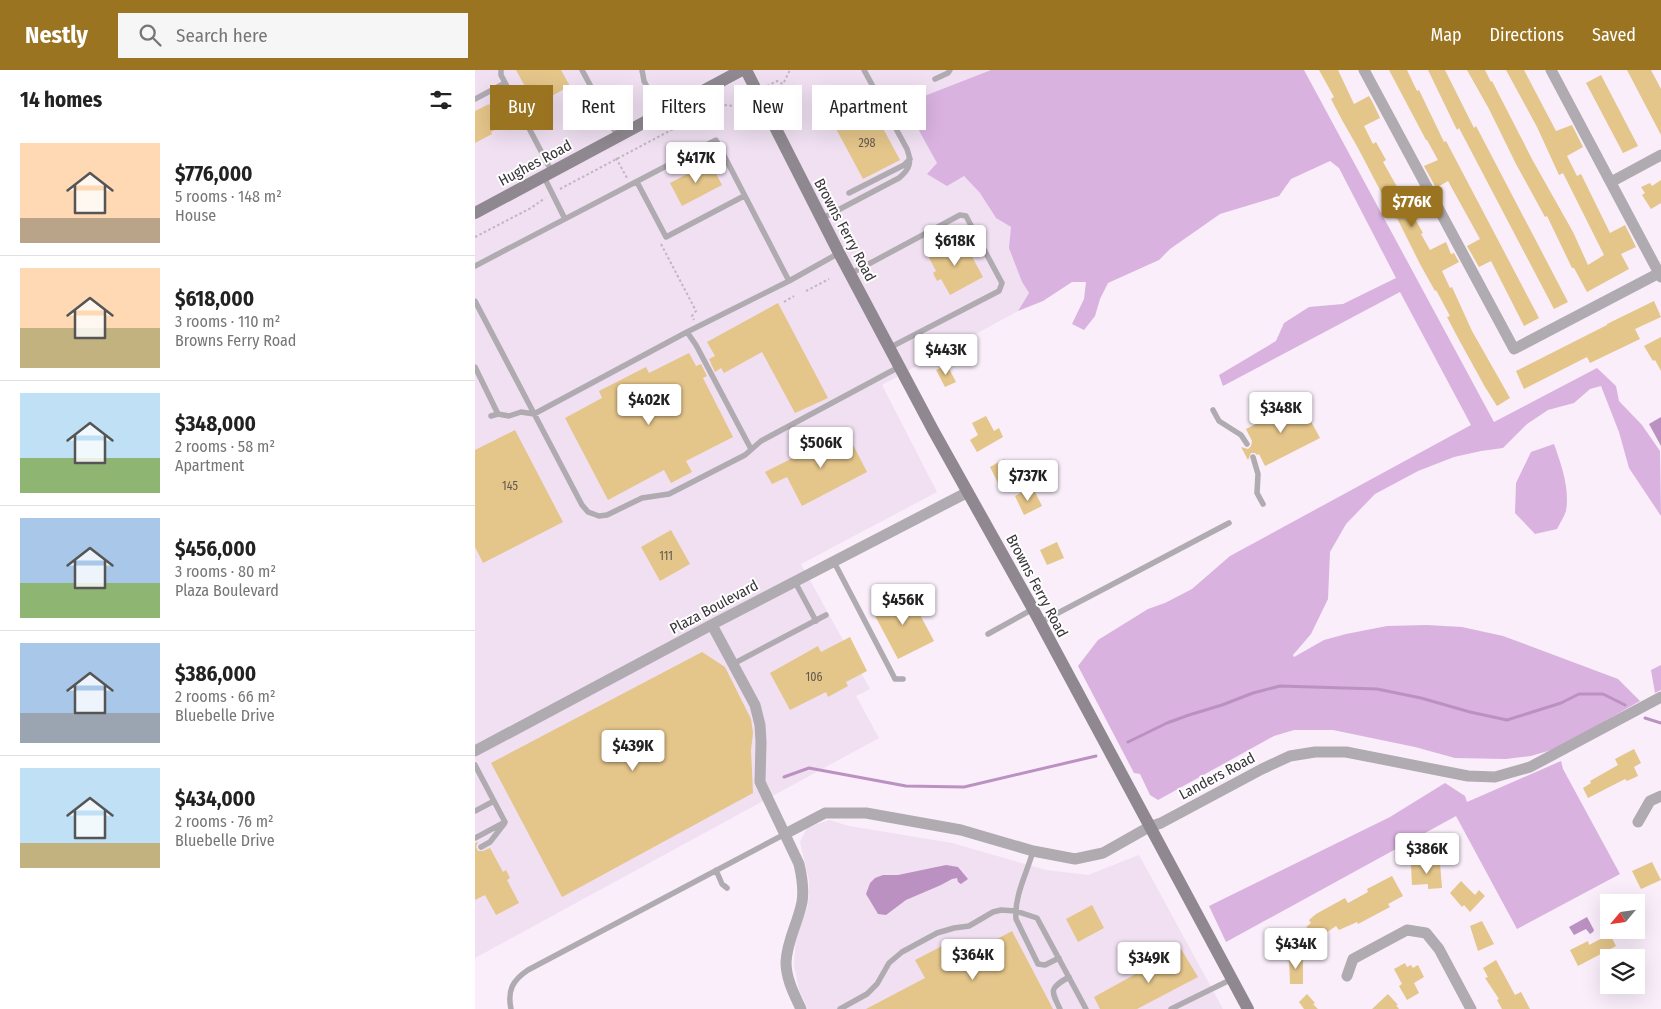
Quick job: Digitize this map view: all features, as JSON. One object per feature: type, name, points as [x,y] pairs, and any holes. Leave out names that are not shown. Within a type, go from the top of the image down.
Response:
[{"type":"main road","name":"Hughes Road","points":[[716,85],[744,70]]},
{"type":"main road","name":"Browns Ferry Road","points":[[744,70],[899,367],[1033,610],[1248,1009]]},
{"type":"main road","name":"Hughes Road","points":[[475,213],[643,124]]},
{"type":"street","points":[[1364,70],[1513,349],[1660,274],[1551,70]]},
{"type":"street","points":[[1611,182],[1661,155]]},
{"type":"street","name":"Plaza Boulevard","points":[[475,751],[968,492]]},
{"type":"street","points":[[712,625],[755,705],[760,725],[761,782],[799,864],[802,877],[802,903],[789,940],[786,963],[791,988],[801,1009]]},
{"type":"street","name":"Landers Road","points":[[785,834],[825,814],[866,813],[961,830],[1033,852],[1075,859],[1103,853],[1149,827],[1161,823],[1290,756],[1315,752],[1347,752],[1467,776],[1495,777],[1530,767],[1661,697]]},
{"type":"street","points":[[1638,822],[1650,801],[1661,796]]},
{"type":"street","points":[[1347,976],[1353,959],[1407,930],[1426,933],[1439,949],[1471,1009]]},
{"type":"lane","points":[[501,70],[501,75],[548,175],[565,220]]},
{"type":"lane","points":[[582,70],[618,137]]},
{"type":"lane","points":[[642,70],[646,85]]},
{"type":"lane","points":[[821,219],[899,178],[910,166],[911,158],[907,149],[864,70]]},
{"type":"lane","points":[[935,79],[948,73],[950,70]]},
{"type":"lane","points":[[475,99],[505,83]]},
{"type":"lane","points":[[475,266],[716,140],[789,281]]},
{"type":"lane","points":[[849,193],[904,165],[911,158]]},
{"type":"lane","points":[[637,182],[666,237],[744,196]]},
{"type":"lane","points":[[850,274],[960,215],[966,216],[1002,283],[999,291],[889,348]]},
{"type":"lane","points":[[491,416],[498,414],[509,416],[521,412],[534,414],[839,253]]},
{"type":"lane","points":[[475,301],[582,505],[588,512],[599,516],[607,515],[643,498],[669,494],[684,488],[745,454],[761,440],[899,367]]},
{"type":"lane","points":[[687,332],[696,345],[751,449]]},
{"type":"lane","points":[[475,367],[498,414]]},
{"type":"lane","points":[[1213,410],[1219,421],[1241,435],[1247,444]]},
{"type":"lane","points":[[1253,457],[1258,474],[1257,493],[1263,504]]},
{"type":"lane","points":[[1039,622],[1229,523]]},
{"type":"lane","points":[[834,562],[895,679],[903,678]]},
{"type":"lane","points":[[795,582],[816,621]]},
{"type":"lane","points":[[988,634],[1033,610]]},
{"type":"lane","points":[[733,664],[826,615]]},
{"type":"lane","points":[[475,765],[505,822]]},
{"type":"lane","points":[[475,811],[494,800]]},
{"type":"lane","points":[[475,838],[505,822]]},
{"type":"lane","points":[[481,847],[490,842],[505,822]]},
{"type":"lane","points":[[511,1009],[509,1001],[512,985],[518,976],[785,834]]},
{"type":"lane","points":[[1033,852],[1021,886],[1015,911],[1019,928],[1039,964],[1045,965],[1059,958]]},
{"type":"lane","points":[[716,870],[722,884],[727,888]]},
{"type":"lane","points":[[840,1009],[867,994],[877,984],[889,963],[902,952],[937,933],[969,926],[993,912],[1001,910],[1015,911],[1037,918],[1086,1009]]},
{"type":"lane","points":[[1060,1009],[1052,994],[1053,990],[1055,985],[1069,977]]},
{"type":"lane","points":[[1171,1009],[1232,978]]},
{"type":"path","points":[[777,81],[783,84],[790,70]]},
{"type":"path","points":[[561,188],[716,107],[728,104],[734,105]]},
{"type":"path","points":[[616,158],[627,179]]},
{"type":"path","points":[[475,237],[543,200]]},
{"type":"path","points":[[659,241],[696,311],[692,316],[695,322]]},
{"type":"path","points":[[806,290],[829,279]]},
{"type":"path","points":[[783,302],[794,296]]},
{"type":"shaded area","points":[[475,70],[991,70],[926,96],[926,85],[812,85],[812,130],[918,130],[937,163],[928,173],[964,176],[980,193],[996,218],[1011,227],[1010,248],[1022,282],[1029,293],[1018,311],[882,385],[937,492],[801,564],[870,689],[856,696],[879,738],[475,958]]},
{"type":"shaded area","points":[[991,70],[1304,70],[1494,422],[1597,368],[1616,386],[1619,401],[1642,425],[1660,451],[1661,516],[1629,468],[1619,432],[1601,386],[1590,389],[1574,403],[1548,410],[1527,424],[1503,448],[1454,457],[1418,471],[1375,494],[1346,524],[1330,552],[1328,599],[1311,634],[1293,655],[1294,657],[1324,640],[1387,626],[1427,625],[1462,627],[1503,636],[1618,679],[1640,701],[1558,748],[1531,756],[1506,759],[1455,758],[1415,747],[1333,730],[1294,730],[1274,736],[1158,800],[1150,795],[1140,774],[1134,773],[1078,666],[1098,640],[1148,609],[1165,603],[1192,589],[1230,556],[1471,425],[1400,292],[1223,386],[1219,375],[1276,341],[1284,323],[1309,307],[1343,304],[1396,278],[1339,168],[1330,161],[1291,179],[1279,196],[1220,214],[1170,249],[1159,260],[1108,283],[1100,299],[1095,316],[1084,330],[1072,324],[1084,299],[1086,282],[1072,282],[1043,301],[1018,311],[1029,293],[1022,282],[1009,248],[1011,227],[996,218],[980,193],[964,176],[947,186],[927,174],[937,163],[919,130],[926,130],[926,95]]},
{"type":"shaded area","points":[[1661,417],[1661,446],[1649,424]]},
{"type":"shaded area","points":[[1554,444],[1566,485],[1566,511],[1557,529],[1535,534],[1515,513],[1516,483],[1531,452]]},
{"type":"shaded area","points":[[1661,665],[1661,690],[1655,693],[1651,670]]},
{"type":"shaded area","points":[[1561,761],[1563,769],[1620,874],[1517,929],[1456,816],[1226,942],[1209,906],[1390,817],[1445,783],[1465,796],[1467,802]]},
{"type":"shaded area","points":[[829,820],[849,826],[952,843],[1046,870],[1088,875],[1139,855],[1223,1009],[808,1009],[799,990],[794,964],[796,937],[807,909],[809,896],[809,880],[800,842],[807,828]]},
{"type":"shaded area","points":[[946,865],[958,867],[968,879],[961,884],[957,878],[952,879],[906,900],[886,915],[878,914],[866,894],[870,883],[875,878],[883,875],[898,875]]},
{"type":"shaded area","points":[[1587,917],[1594,930],[1593,932],[1590,934],[1586,929],[1574,935],[1569,927]]},
{"type":"building","points":[[516,70],[561,70],[569,85],[563,85],[563,90],[553,95],[553,85],[524,85]]},
{"type":"building","points":[[1319,70],[1338,70],[1354,104],[1369,96],[1380,118],[1364,126],[1373,144],[1376,142],[1386,160],[1383,162],[1423,233],[1421,234],[1430,250],[1446,242],[1451,254],[1454,253],[1459,262],[1442,271],[1450,288],[1452,287],[1472,331],[1510,398],[1497,406],[1458,338],[1447,317],[1450,316],[1342,120],[1331,99],[1334,97]]},
{"type":"building","points":[[1389,70],[1407,70],[1539,318],[1524,326],[1491,261],[1479,267],[1467,246],[1480,239],[1448,181],[1436,188],[1424,166],[1438,160]]},
{"type":"building","points":[[1428,70],[1445,70],[1474,128],[1476,126],[1568,302],[1554,309],[1459,128],[1457,130]]},
{"type":"building","points":[[1467,70],[1485,70],[1492,81],[1533,161],[1573,232],[1588,265],[1604,255],[1563,173],[1559,175],[1537,127],[1506,70],[1524,70],[1556,131],[1572,125],[1583,147],[1567,156],[1577,176],[1581,174],[1610,233],[1625,225],[1636,247],[1621,254],[1629,269],[1587,292],[1574,268],[1572,268],[1547,216],[1545,217]]},
{"type":"building","points":[[1627,70],[1651,70],[1661,89],[1661,135]]},
{"type":"building","points":[[1601,75],[1638,146],[1623,153],[1586,83]]},
{"type":"building","points":[[489,104],[490,130],[495,130],[491,132],[492,134],[475,143],[475,111]]},
{"type":"building","points":[[837,130],[884,130],[900,160],[863,179]]},
{"type":"building","points":[[710,162],[722,185],[682,206],[670,183]]},
{"type":"building","points":[[1661,180],[1661,203],[1651,209],[1642,195],[1645,193],[1641,187],[1650,183],[1652,186]]},
{"type":"building","points":[[962,238],[983,277],[950,295],[941,279],[937,281],[933,273],[936,271],[928,256]]},
{"type":"building","points":[[1654,301],[1661,317],[1635,329],[1640,339],[1590,363],[1587,357],[1524,389],[1516,371]]},
{"type":"building","points":[[778,303],[828,398],[795,413],[762,352],[724,373],[721,368],[715,372],[709,359],[715,356],[707,342]]},
{"type":"building","points":[[1661,337],[1661,371],[1644,346]]},
{"type":"building","points":[[689,353],[696,366],[701,364],[707,376],[703,378],[733,437],[686,461],[692,472],[671,483],[664,470],[608,500],[565,418],[602,398],[599,391],[646,367],[649,373]]},
{"type":"building","points":[[947,365],[956,382],[945,387],[936,370]]},
{"type":"building","points":[[1300,401],[1320,438],[1265,466],[1259,454],[1251,453],[1248,460],[1241,447],[1248,449],[1251,446],[1252,441],[1246,429]]},
{"type":"building","points":[[986,416],[994,431],[999,428],[1003,437],[977,452],[970,440],[978,435],[972,423]]},
{"type":"building","points":[[515,430],[563,522],[483,563],[475,547],[475,450]]},
{"type":"building","points":[[846,431],[867,472],[802,506],[787,477],[772,484],[765,472]]},
{"type":"building","points":[[1004,459],[1005,462],[1009,460],[1017,473],[1013,475],[1016,481],[1001,489],[990,467]]},
{"type":"building","points":[[1026,490],[1027,493],[1034,490],[1042,506],[1024,515],[1015,496]]},
{"type":"building","points":[[671,530],[690,564],[660,581],[641,547]]},
{"type":"building","points":[[1057,542],[1064,558],[1047,565],[1040,550]]},
{"type":"building","points":[[903,594],[910,596],[934,641],[898,659],[872,610]]},
{"type":"building","points":[[850,637],[867,671],[846,682],[848,686],[828,697],[826,692],[790,710],[770,673],[818,646],[821,652]]},
{"type":"building","points":[[702,652],[725,667],[751,719],[753,733],[751,750],[753,793],[562,897],[491,763]]},
{"type":"building","points":[[1634,749],[1641,763],[1634,767],[1638,776],[1627,781],[1625,779],[1588,798],[1583,788],[1591,783],[1590,781],[1618,765],[1615,759]]},
{"type":"building","points":[[478,842],[476,847],[478,851],[490,848],[503,872],[506,870],[510,878],[507,880],[519,903],[496,915],[485,895],[475,900],[475,843]]},
{"type":"building","points":[[1436,861],[1440,863],[1442,888],[1428,889],[1428,884],[1412,885],[1411,865]]},
{"type":"building","points":[[1652,862],[1661,880],[1641,889],[1632,871]]},
{"type":"building","points":[[1392,876],[1403,896],[1388,904],[1390,907],[1358,924],[1357,922],[1339,930],[1336,926],[1307,946],[1299,935],[1308,928],[1306,927],[1311,923],[1309,920],[1316,914],[1345,898],[1348,903],[1368,892],[1367,889]]},
{"type":"building","points":[[1461,881],[1475,895],[1479,890],[1485,896],[1470,912],[1464,905],[1462,907],[1450,893]]},
{"type":"building","points":[[1092,905],[1104,928],[1078,942],[1066,919]]},
{"type":"building","points":[[1482,921],[1494,944],[1478,951],[1470,926]]},
{"type":"building","points":[[1012,931],[1053,1009],[866,1009],[925,978],[915,960],[950,942],[960,959]]},
{"type":"building","points":[[1600,939],[1612,939],[1616,946],[1610,949],[1600,949],[1600,954],[1578,966],[1570,950],[1588,941],[1589,945]]},
{"type":"building","points":[[1181,949],[1198,977],[1137,1009],[1100,1009],[1094,997]]},
{"type":"building","points":[[1289,957],[1303,957],[1303,984],[1290,984]]},
{"type":"building","points":[[1496,960],[1515,995],[1521,992],[1530,1009],[1502,1009],[1497,1000],[1499,999],[1485,978],[1488,977],[1483,968]]},
{"type":"building","points":[[1405,963],[1407,967],[1411,965],[1413,968],[1418,965],[1424,977],[1414,983],[1419,993],[1407,1000],[1399,986],[1402,984],[1394,969]]},
{"type":"building","points":[[1307,994],[1318,1009],[1304,1009],[1299,1002]]},
{"type":"building","points":[[1388,994],[1398,1005],[1396,1005],[1399,1009],[1372,1009]]},
{"type":"waterway","points":[[1128,742],[1167,723],[1253,693],[1280,686],[1377,689],[1507,720],[1561,703],[1579,694],[1603,694],[1625,705]]},
{"type":"waterway","points":[[1645,718],[1661,723]]},
{"type":"waterway","points":[[784,777],[809,768],[906,786],[964,787],[1096,756]]}]
